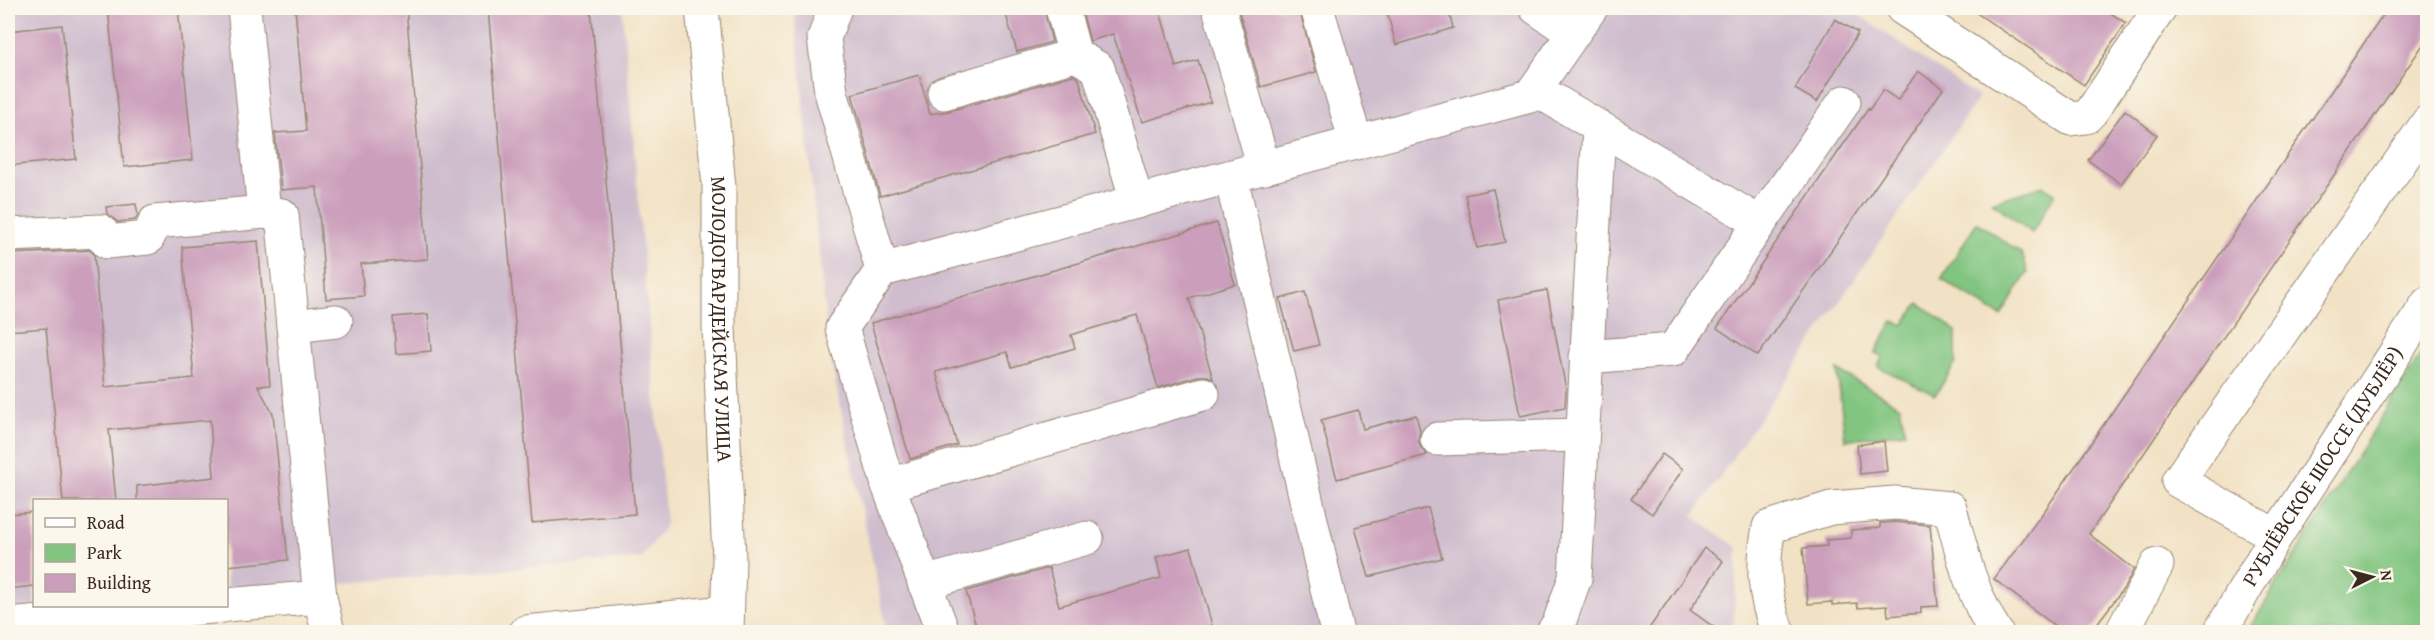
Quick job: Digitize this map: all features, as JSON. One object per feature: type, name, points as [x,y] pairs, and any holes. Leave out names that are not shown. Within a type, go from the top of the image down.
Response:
[{"type":"street","points":[[244,8],[264,212]]},
{"type":"street","name":"МОЛОДОГВАРДЕЙСКАЯ УЛИЦА","points":[[702,8],[719,187],[719,327],[729,559],[726,622]]},
{"type":"street","points":[[835,8],[824,38],[831,92],[882,270]]},
{"type":"street","points":[[1062,8],[1075,55],[1098,68],[1137,202]]},
{"type":"street","points":[[1219,8],[1264,168]]},
{"type":"street","points":[[1317,8],[1356,143]]},
{"type":"street","points":[[943,633],[888,485],[842,327],[882,270],[1530,96],[1582,20],[1536,8]]},
{"type":"street","points":[[1902,8],[2064,116],[2079,119],[2092,111],[2160,8]]},
{"type":"street","points":[[944,93],[1075,55]]},
{"type":"street","points":[[1535,89],[1760,223]]},
{"type":"street","points":[[1586,357],[1673,350],[1844,102]]},
{"type":"street","points":[[2276,536],[2178,481],[2427,122]]},
{"type":"street","points":[[1553,633],[1559,623],[1575,578],[1599,127]]},
{"type":"street","points":[[1231,177],[1337,633]]},
{"type":"street","points":[[8,235],[101,231],[107,242],[148,238],[155,222],[264,212],[282,215],[320,597],[328,633]]},
{"type":"street","name":"РУБЛЁВСКОЕ ШОССЕ (ДУБЛЁР)","points":[[2220,633],[2276,536],[2427,303]]},
{"type":"street","points":[[293,326],[336,321]]},
{"type":"street","points":[[888,485],[1203,394]]},
{"type":"street","points":[[1437,439],[1582,435]]},
{"type":"street","points":[[1778,633],[1765,588],[1763,558],[1769,527],[1832,508],[1895,503],[1950,508],[1971,578],[1986,618],[1996,633]]},
{"type":"street","points":[[924,583],[1087,537]]},
{"type":"street","points":[[2122,633],[2157,565]]},
{"type":"street","points":[[228,605],[320,597]]},
{"type":"street","points":[[8,625],[203,607]]},
{"type":"street","points":[[526,633],[726,622]]},
{"type":"shaded area","points":[[8,8],[622,8],[666,524],[642,558],[228,593],[228,499],[33,499],[33,607],[68,607],[8,612]]},
{"type":"shaded area","points":[[794,8],[1848,8],[1979,97],[1693,516],[1738,548],[1733,632],[887,632],[829,351]]},
{"type":"green space","points":[[2043,186],[2055,193],[2032,233],[1992,202]]},
{"type":"green space","points":[[1977,222],[2022,254],[2028,272],[2001,316],[1941,279]]},
{"type":"green space","points":[[1919,303],[1956,331],[1956,363],[1935,395],[1878,367],[1882,357],[1875,353],[1893,321],[1903,325]]},
{"type":"green space","points":[[2427,344],[2427,632],[2247,632]]},
{"type":"green space","points":[[1837,370],[1900,406],[1905,432],[1845,440]]},
{"type":"building","points":[[108,8],[178,8],[193,160],[124,167]]},
{"type":"building","points":[[295,8],[406,8],[428,259],[361,264],[364,296],[326,299],[317,187],[281,190],[275,133],[306,131]]},
{"type":"building","points":[[488,8],[591,8],[635,514],[532,523]]},
{"type":"building","points":[[1004,8],[1044,8],[1052,42],[1017,52]]},
{"type":"building","points":[[1081,8],[1159,8],[1176,67],[1198,60],[1211,102],[1142,122],[1113,34],[1090,41]]},
{"type":"building","points":[[1238,8],[1299,8],[1316,72],[1261,87]]},
{"type":"building","points":[[1386,8],[1448,8],[1453,28],[1396,45]]},
{"type":"building","points":[[1969,8],[2103,8],[2126,23],[2084,85]]},
{"type":"building","points":[[2388,8],[2427,8],[2427,39],[2089,534],[2134,569],[2124,588],[2090,633],[2064,633],[1994,579],[2048,506]]},
{"type":"building","points":[[1835,19],[1858,33],[1817,102],[1795,89]]},
{"type":"building","points":[[62,25],[76,159],[8,166],[8,31]]},
{"type":"building","points":[[1918,71],[1943,89],[1758,356],[1717,328],[1868,109],[1883,90],[1898,100]]},
{"type":"building","points":[[919,75],[930,114],[949,111],[1073,75],[1079,79],[1095,134],[880,196],[852,94]]},
{"type":"building","points":[[2125,110],[2157,135],[2121,184],[2088,160]]},
{"type":"building","points":[[1493,189],[1505,242],[1477,248],[1465,195]]},
{"type":"building","points":[[136,204],[138,215],[135,220],[118,222],[107,214],[106,207]]},
{"type":"building","points":[[1217,223],[1235,284],[1189,298],[1213,379],[1198,376],[1158,388],[1137,315],[1071,335],[1075,348],[1012,367],[1007,352],[936,372],[957,445],[910,459],[871,323]]},
{"type":"building","points":[[258,241],[270,385],[258,386],[273,414],[288,560],[228,566],[228,499],[137,499],[137,486],[214,477],[210,420],[109,430],[116,499],[63,499],[46,328],[8,331],[8,254],[90,250],[94,254],[105,387],[194,378],[182,247]]},
{"type":"building","points":[[1547,290],[1566,390],[1565,407],[1520,416],[1498,300]]},
{"type":"building","points":[[1305,292],[1319,345],[1294,351],[1280,299]]},
{"type":"building","points":[[428,314],[431,351],[396,354],[393,317]]},
{"type":"building","points":[[1358,410],[1363,429],[1416,415],[1420,431],[1418,440],[1427,455],[1337,479],[1321,420]]},
{"type":"building","points":[[1884,441],[1887,471],[1860,474],[1857,445]]},
{"type":"building","points":[[1662,454],[1683,469],[1652,514],[1631,499]]},
{"type":"building","points":[[1428,508],[1442,558],[1369,577],[1355,527]]},
{"type":"building","points":[[33,512],[33,586],[8,589],[8,514]]},
{"type":"building","points":[[1880,523],[1930,525],[1938,606],[1921,607],[1921,613],[1888,616],[1887,606],[1858,608],[1857,603],[1808,604],[1803,548],[1827,546],[1826,540],[1851,538],[1851,530],[1880,528]]},
{"type":"building","points":[[1191,548],[1214,633],[978,633],[966,591],[1049,568],[1059,606],[1161,578],[1156,557]]},
{"type":"building","points":[[1704,548],[1723,561],[1690,610],[1722,633],[1646,633]]}]
